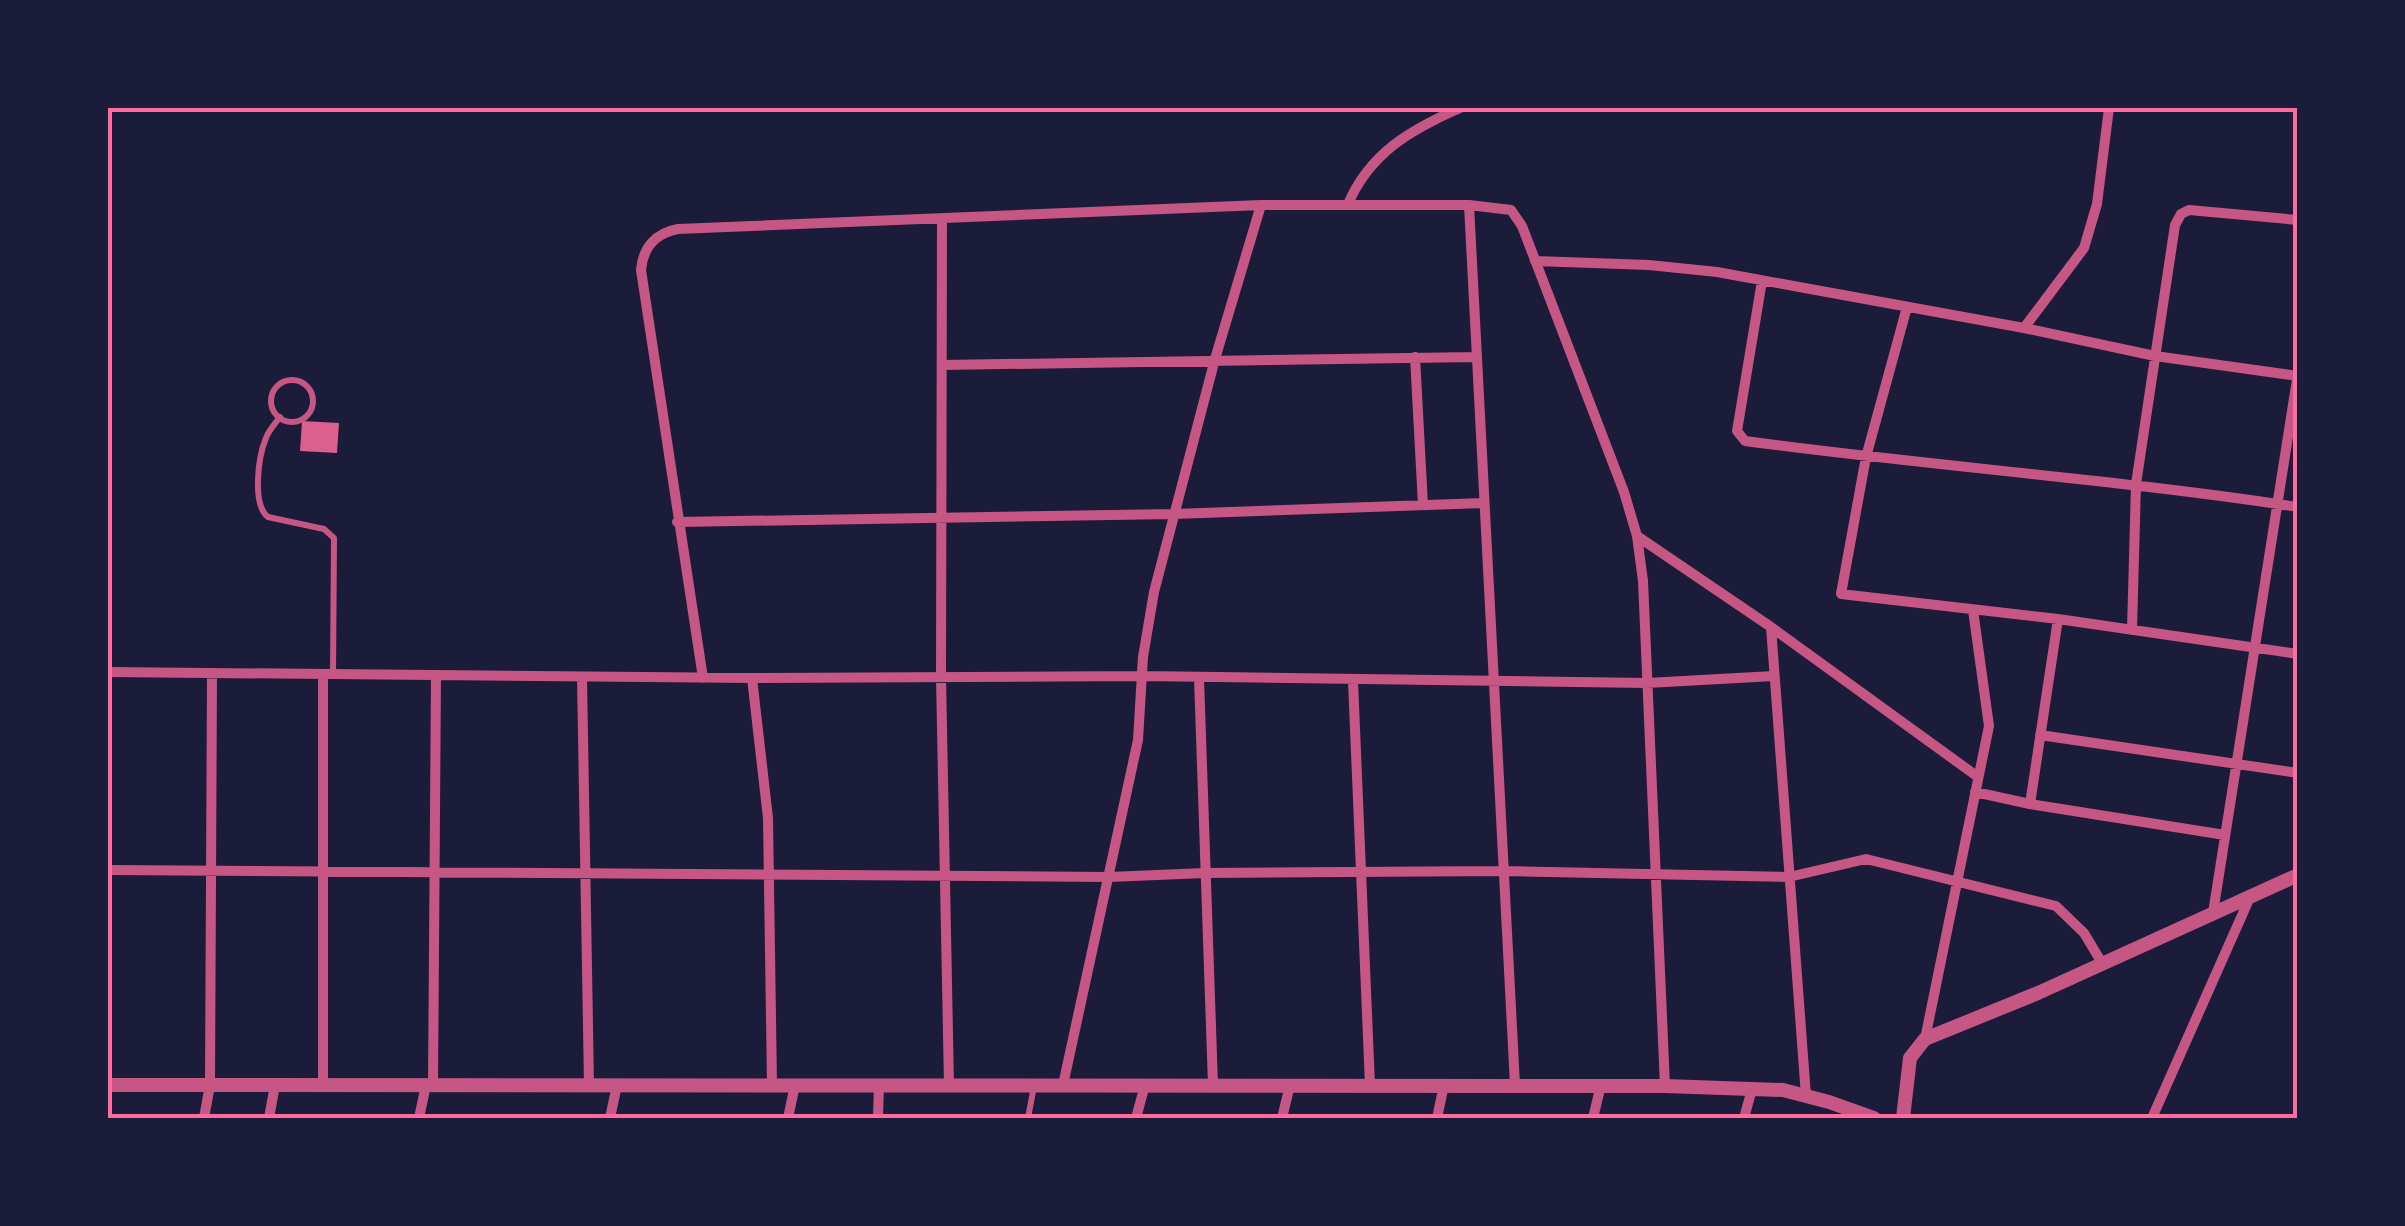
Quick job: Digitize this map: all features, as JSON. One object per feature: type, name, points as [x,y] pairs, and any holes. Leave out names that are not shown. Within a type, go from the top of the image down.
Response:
[{"type":"street","points":[[1348,204],[1358,180],[1389,147],[1460,108]]},
{"type":"street","points":[[2024,328],[2084,248],[2096,204],[2109,108]]},
{"type":"street","points":[[1063,1085],[1138,740],[1143,657],[1154,592],[1214,359],[1260,204]]},
{"type":"street","points":[[703,678],[641,270],[652,242],[668,230],[1260,204],[1469,205],[1511,210],[1522,226],[1624,492],[1636,536],[1643,581],[1665,1086]]},
{"type":"street","points":[[1469,205],[1515,1085]]},
{"type":"street","points":[[2132,630],[2136,484],[2175,225],[2189,210],[2298,220]]},
{"type":"street","points":[[942,218],[941,677],[949,1085]]},
{"type":"street","points":[[1535,261],[1650,265],[1762,281],[2156,356],[2297,375],[2212,913]]},
{"type":"street","points":[[1762,281],[1737,431],[1745,440],[2298,506]]},
{"type":"street","points":[[1907,306],[1866,457],[1841,594],[2058,619],[2298,654]]},
{"type":"street","points":[[1416,357],[1422,506]]},
{"type":"street","points":[[942,365],[1477,357]]},
{"type":"street","points":[[677,522],[1174,514],[1484,503]]},
{"type":"street","points":[[1636,536],[1771,627],[1978,777]]},
{"type":"street","points":[[1902,1118],[1910,1058],[1925,1039],[1990,726],[1974,610]]},
{"type":"street","points":[[2030,804],[2058,619]]},
{"type":"street","points":[[1771,627],[1806,1096]]},
{"type":"street","points":[[108,672],[703,678],[1143,676],[1646,683],[1774,676]]},
{"type":"street","points":[[204,1118],[210,1085],[212,673]]},
{"type":"street","points":[[323,1085],[328,674]]},
{"type":"street","points":[[419,1118],[429,1085],[436,676]]},
{"type":"street","points":[[582,677],[589,1085]]},
{"type":"street","points":[[752,678],[768,818],[772,1085]]},
{"type":"street","points":[[1198,678],[1213,1085]]},
{"type":"street","points":[[1352,681],[1370,1085]]},
{"type":"street","points":[[2040,736],[2298,773]]},
{"type":"street","points":[[1975,792],[2225,835]]},
{"type":"street","points":[[108,870],[944,877],[1503,870],[1789,876],[1866,859],[2056,906],[2084,933],[2102,963]]},
{"type":"street","points":[[1925,1039],[2298,876]]},
{"type":"street","points":[[2152,1118],[2252,896]]},
{"type":"street","points":[[108,1085],[1665,1086],[1752,1089],[1806,1096],[1874,1118]]},
{"type":"street","points":[[269,1118],[275,1085]]},
{"type":"street","points":[[610,1118],[617,1085]]},
{"type":"street","points":[[788,1118],[795,1085]]},
{"type":"street","points":[[878,1118],[879,1085]]},
{"type":"street","points":[[1136,1118],[1144,1085]]},
{"type":"street","points":[[1282,1118],[1290,1085]]},
{"type":"street","points":[[1437,1118],[1444,1085]]},
{"type":"street","points":[[1593,1118],[1601,1085]]},
{"type":"street","points":[[1744,1118],[1752,1089]]},
{"type":"lane","points":[[289,380],[305,384],[313,398],[309,413],[295,421],[280,417],[272,404],[276,388],[289,380]]},
{"type":"lane","points":[[280,417],[264,440],[257,500],[268,518],[324,529],[334,538],[328,674]]},
{"type":"lane","points":[[1028,1118],[1034,1085]]},
{"type":"building","points":[[302,421],[339,423],[337,453],[300,451]]}]
